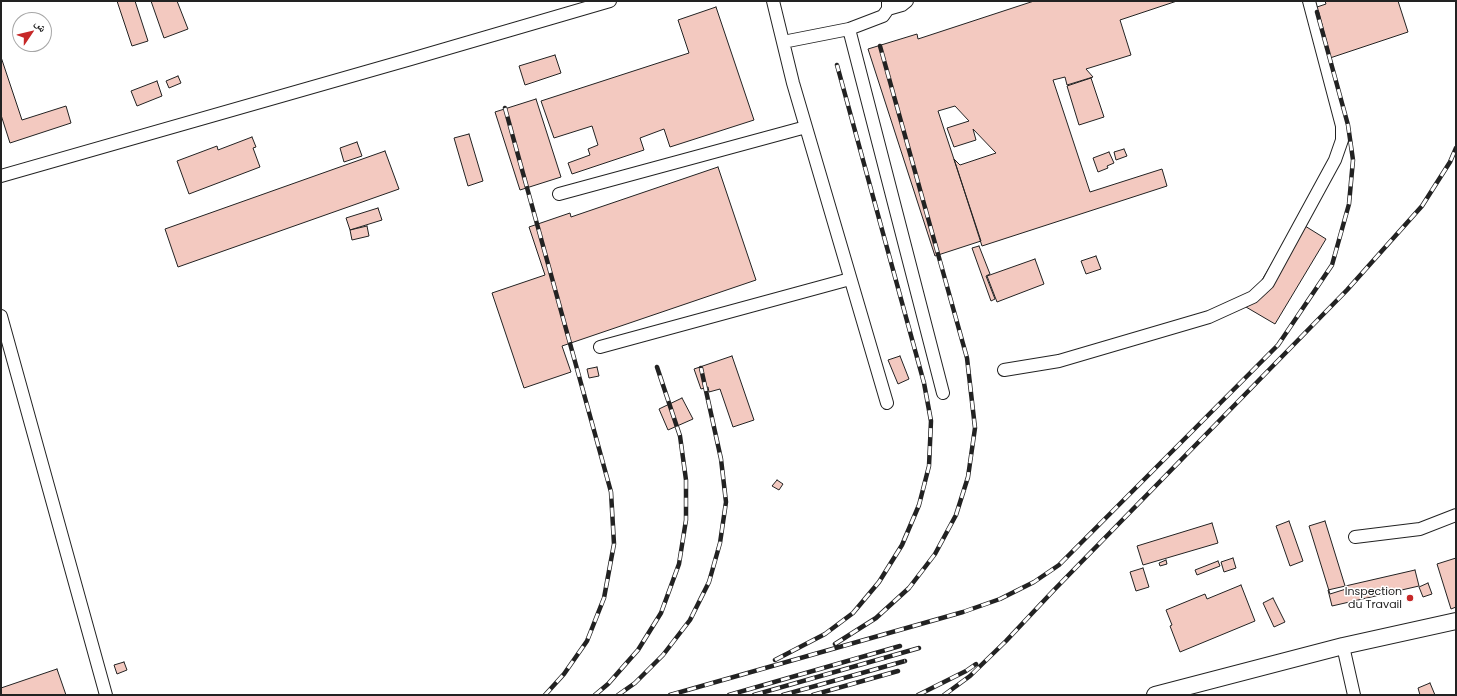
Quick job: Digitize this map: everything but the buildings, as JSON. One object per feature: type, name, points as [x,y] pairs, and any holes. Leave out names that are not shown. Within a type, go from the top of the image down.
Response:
[{"type":"main road","points":[[1155,695],[1343,646],[1456,621]]},
{"type":"street","points":[[1,176],[610,1]]},
{"type":"street","points":[[773,1],[806,126],[887,403]]},
{"type":"street","points":[[783,42],[849,28],[883,16],[888,5],[902,5],[907,1]]},
{"type":"street","points":[[1004,370],[1059,361],[1209,317],[1253,297],[1268,283],[1335,160],[1342,140],[1342,126],[1309,1]]},
{"type":"street","points":[[849,28],[943,393]]},
{"type":"street","points":[[558,194],[806,126]]},
{"type":"street","points":[[600,347],[850,279]]},
{"type":"street","points":[[1,316],[106,695]]},
{"type":"street","points":[[1355,537],[1420,529],[1456,515]]},
{"type":"street","points":[[1343,646],[1354,695]]},
{"type":"railway","points":[[670,695],[963,612],[1000,599],[1034,582],[1059,565],[1278,345],[1332,265],[1349,204],[1353,160],[1348,125],[1317,12]]},
{"type":"railway","points":[[835,644],[876,618],[909,588],[935,554],[956,515],[968,477],[975,428],[967,358],[880,46]]},
{"type":"railway","points":[[775,660],[825,634],[853,613],[879,582],[902,545],[919,505],[929,466],[931,421],[924,383],[837,65]]},
{"type":"railway","points":[[505,108],[611,492],[614,544],[604,598],[587,641],[564,674],[545,695]]},
{"type":"railway","points":[[944,695],[970,676],[1006,641],[1347,290],[1422,206],[1450,162],[1456,148]]},
{"type":"railway","points":[[595,695],[608,684],[638,650],[661,613],[679,564],[686,520],[686,480],[680,436],[657,367]]},
{"type":"railway","points":[[618,695],[635,683],[663,655],[690,620],[709,582],[720,543],[726,502],[721,459],[701,368]]},
{"type":"railway","points":[[729,695],[900,646]]},
{"type":"railway","points":[[754,695],[919,648]]},
{"type":"railway","points":[[783,695],[905,661]]},
{"type":"railway","points":[[918,695],[966,671],[976,664]]},
{"type":"railway","points":[[813,695],[898,671]]},
{"type":"place","name":"Inspection du Travail","points":[[1410,598]]}]
